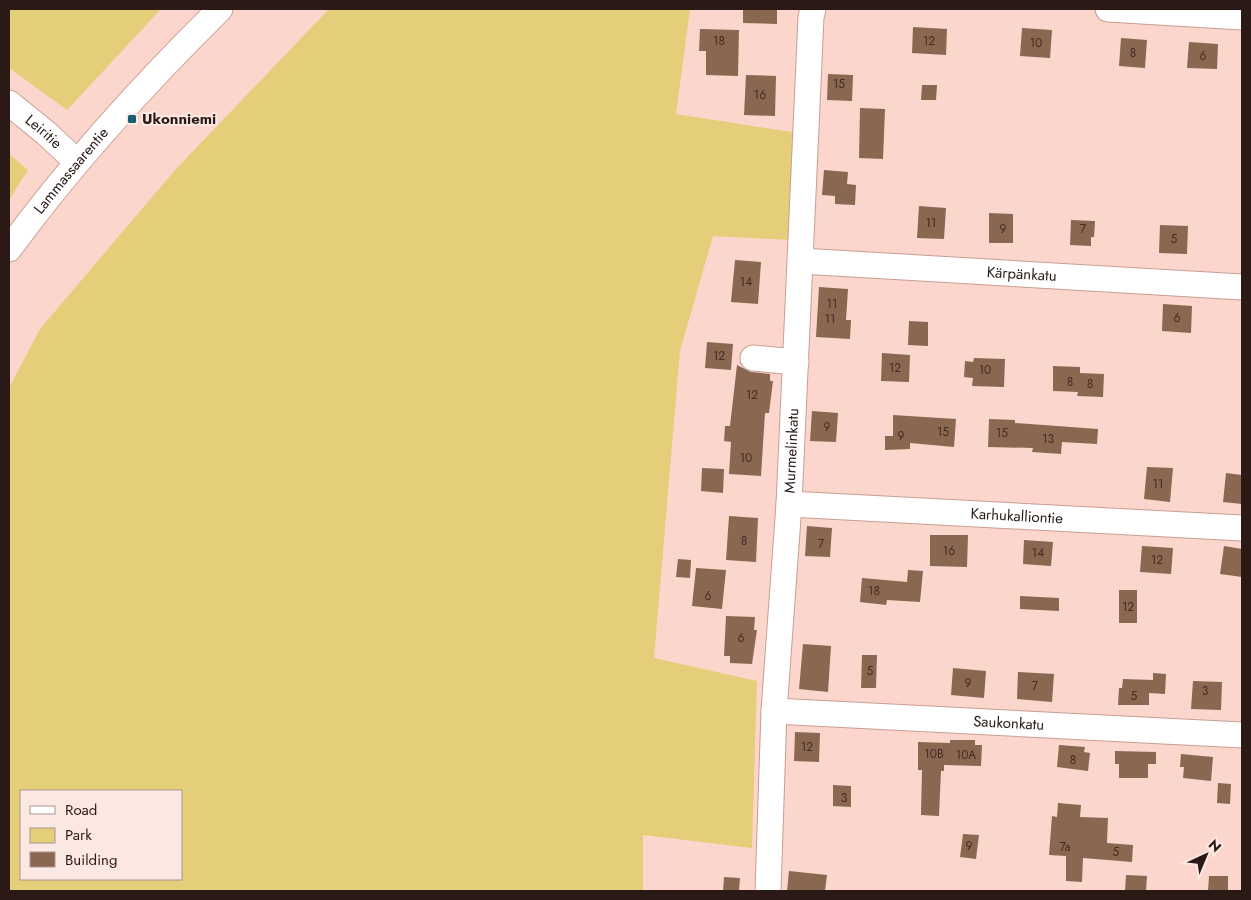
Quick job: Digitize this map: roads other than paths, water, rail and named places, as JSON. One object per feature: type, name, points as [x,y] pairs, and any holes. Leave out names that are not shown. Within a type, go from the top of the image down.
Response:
[{"type":"street","name":"Lammassaarentie","points":[[9,249],[77,162],[181,47],[220,9]]},
{"type":"street","name":"Murmelinkatu","points":[[768,891],[774,711],[789,504],[811,17],[813,9]]},
{"type":"street","points":[[1108,9],[1242,17]]},
{"type":"street","name":"Leiritie","points":[[9,103],[46,133],[77,162]]},
{"type":"street","name":"Kärpänkatu","points":[[801,261],[1242,287]]},
{"type":"street","points":[[753,358],[796,362]]},
{"type":"street","name":"Karhukalliontie","points":[[789,504],[1242,528]]},
{"type":"street","name":"Saukonkatu","points":[[774,711],[1242,735]]},
{"type":"place","name":"Ukonniemi","points":[[132,119]]}]
